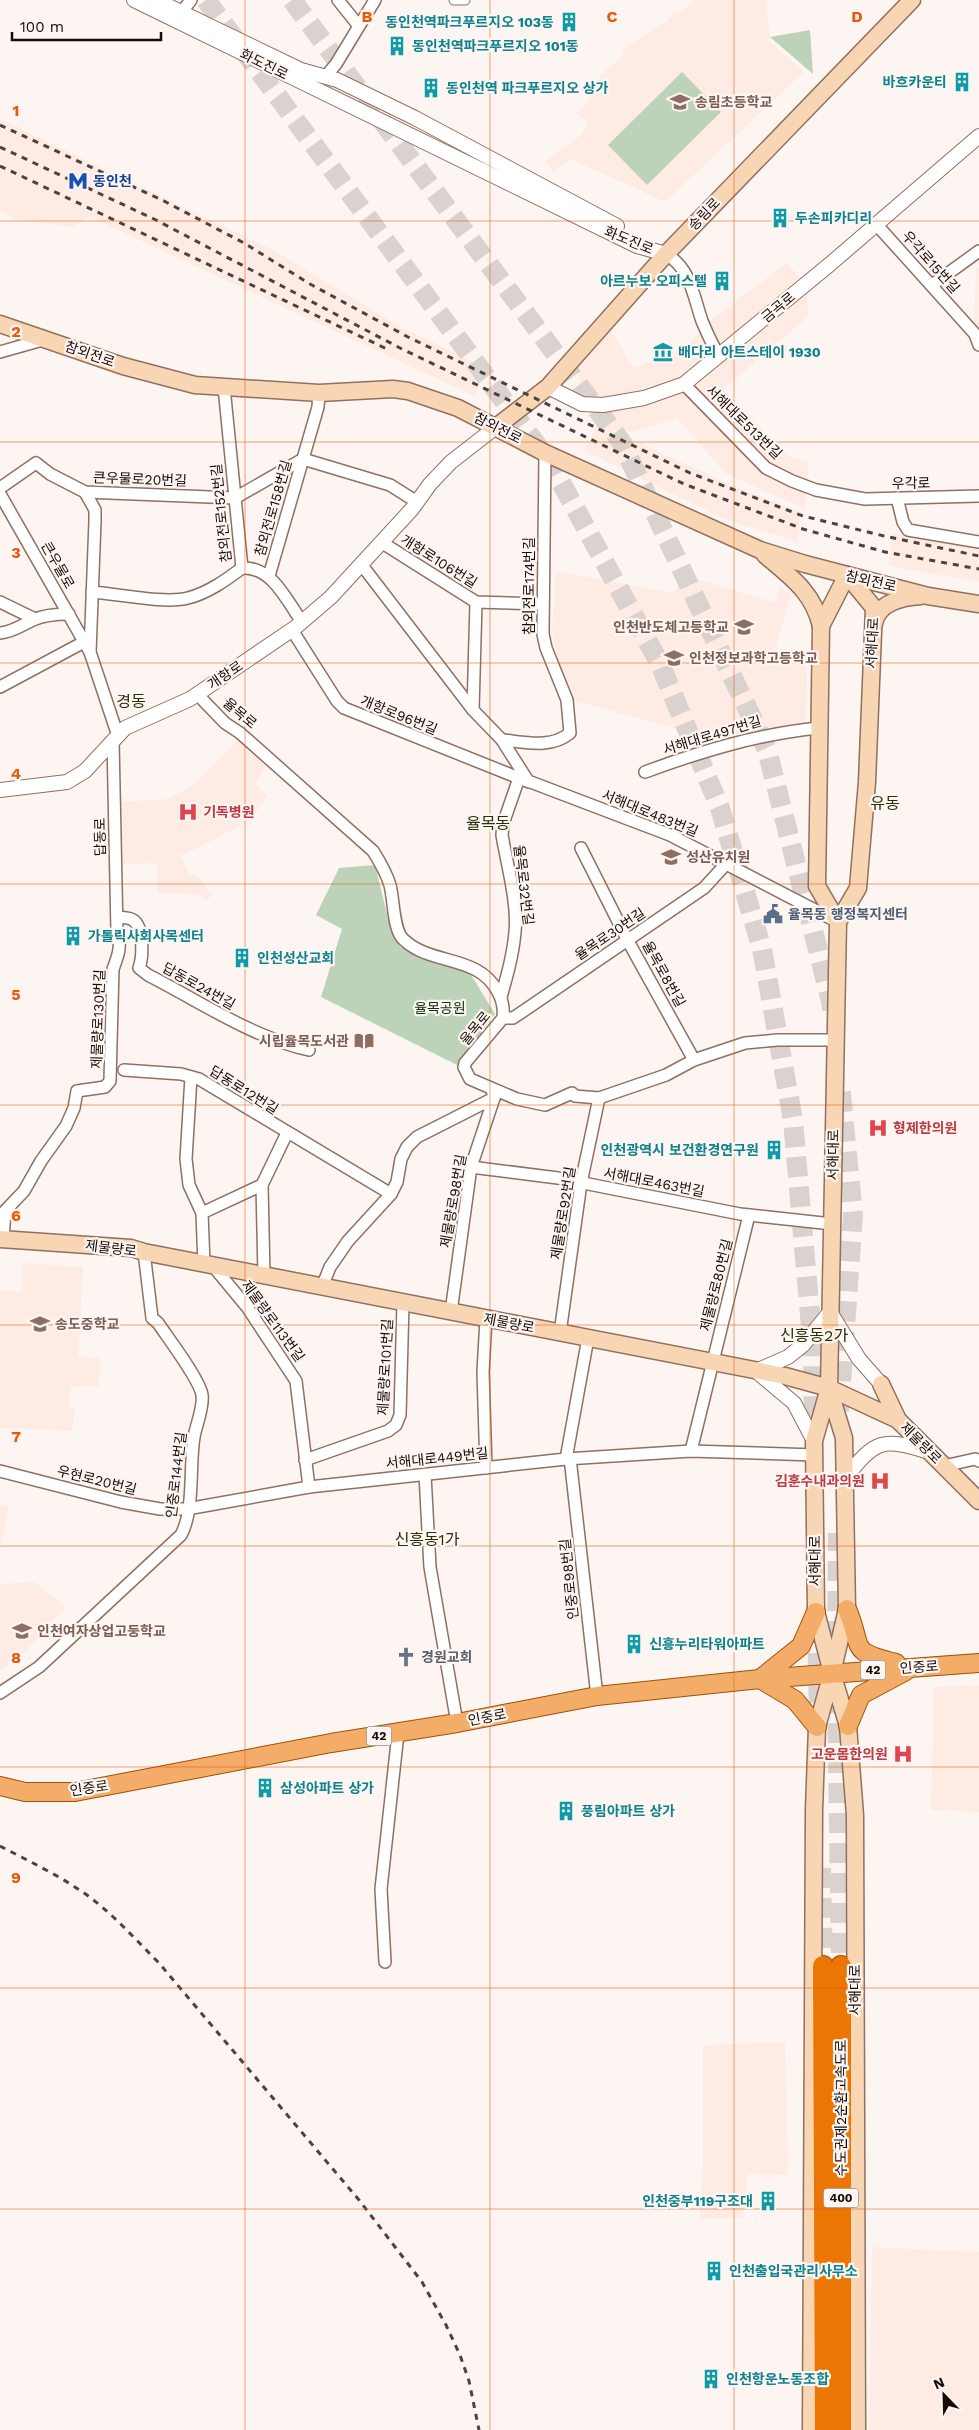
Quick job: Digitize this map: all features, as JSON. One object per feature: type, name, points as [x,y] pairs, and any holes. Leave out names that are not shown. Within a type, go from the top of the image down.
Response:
[{"type":"highway","name":"수도권제2순환고속도로","points":[[825,2430],[824,2167],[832,1966],[841,2250],[841,2430]]},
{"type":"highway","points":[[812,2283],[819,2246],[824,2167]]},
{"type":"highway","points":[[841,2250],[849,2314],[852,2430]]},
{"type":"main road","name":"송림로","points":[[496,427],[548,387],[666,254],[912,0]]},
{"type":"main road","name":"참외전로","points":[[0,324],[159,377],[195,385],[319,393],[393,389],[408,391],[458,408],[545,453],[760,550],[846,576],[928,596],[979,604]]},
{"type":"main road","points":[[760,550],[805,591],[817,609],[821,626],[817,886],[838,922]]},
{"type":"main road","points":[[821,626],[846,576]]},
{"type":"main road","name":"서해대로","points":[[846,576],[874,608],[871,637],[867,782],[858,888],[838,922],[829,1388],[814,1448],[816,1612],[848,1726],[855,1816],[857,2430]]},
{"type":"main road","points":[[871,637],[875,616],[884,606],[909,596],[928,596]]},
{"type":"main road","name":"제물량로","points":[[2,1239],[131,1248],[264,1276],[713,1362],[829,1388],[898,1420],[979,1501]]},
{"type":"main road","points":[[881,1384],[898,1420]]},
{"type":"main road","name":"서해대로","points":[[811,2430],[814,1819],[817,1727],[847,1609],[844,1438],[829,1388]]},
{"type":"main road","points":[[847,1609],[854,1625],[857,1646],[867,1656],[913,1667]]},
{"type":"main road","points":[[816,1612],[801,1646],[760,1679],[795,1700],[817,1727]]},
{"type":"main road","name":"인중로","points":[[0,1786],[25,1792],[75,1792],[331,1743],[457,1723],[597,1696],[760,1679],[979,1663]]},
{"type":"main road","points":[[848,1726],[861,1695],[913,1667]]},
{"type":"street","name":"화도진로","points":[[134,0],[178,16],[301,70],[337,80],[504,164],[533,182],[666,254]]},
{"type":"street","name":"화도진로","points":[[156,0],[178,16],[637,246],[666,254]]},
{"type":"street","points":[[178,16],[191,0]]},
{"type":"street","points":[[338,0],[358,25]]},
{"type":"street","points":[[325,77],[336,64],[358,25],[375,0]]},
{"type":"street","points":[[454,0],[466,0]]},
{"type":"street","name":"금곡로","points":[[548,387],[582,404],[603,405],[644,398],[684,384],[979,136]]},
{"type":"street","name":"우각로15번길","points":[[876,224],[975,334],[979,345]]},
{"type":"street","points":[[932,285],[979,251]]},
{"type":"street","points":[[666,254],[684,270],[692,285],[709,338],[719,356]]},
{"type":"street","points":[[0,352],[46,339]]},
{"type":"street","name":"서해대로513번길","points":[[684,384],[766,468],[816,490],[844,496]]},
{"type":"street","name":"참외전로152번길","points":[[92,592],[170,600],[189,598],[214,587],[242,568],[224,387]]},
{"type":"street","name":"참외전로158번길","points":[[297,626],[269,576],[318,407],[319,393]]},
{"type":"street","name":"개항로","points":[[0,790],[67,782],[85,771],[125,728],[197,694],[297,626],[330,597],[361,564],[451,462],[496,427]]},
{"type":"street","name":"참외전로174번길","points":[[502,740],[548,743],[562,740],[570,733],[567,700],[546,648],[543,634],[545,453]]},
{"type":"street","points":[[235,498],[303,459],[390,485],[417,502]]},
{"type":"street","name":"큰우물로20번길","points":[[0,488],[36,463],[50,474],[85,492],[235,498]]},
{"type":"street","name":"큰우물로","points":[[85,492],[95,510],[92,592],[87,647]]},
{"type":"street","name":"큰우물로","points":[[0,494],[87,647],[116,738]]},
{"type":"street","name":"우각로","points":[[844,496],[865,499],[979,496]]},
{"type":"street","points":[[897,498],[903,522],[908,530],[979,542]]},
{"type":"street","name":"개항로106번길","points":[[381,542],[476,602],[542,604]]},
{"type":"street","points":[[361,564],[473,710],[502,740],[521,772],[531,784]]},
{"type":"street","points":[[242,568],[257,569],[269,576]]},
{"type":"street","points":[[0,602],[35,619]]},
{"type":"street","points":[[473,710],[476,602]]},
{"type":"street","points":[[0,633],[13,631],[35,619],[49,615],[69,614]]},
{"type":"street","name":"개항로96번길","points":[[297,626],[337,701],[344,708],[531,784]]},
{"type":"street","points":[[0,687],[87,647]]},
{"type":"street","name":"율목로","points":[[197,694],[225,723],[248,739],[373,852],[384,867],[390,886],[399,934],[404,941],[423,951],[481,971],[494,984],[501,997],[504,1011],[503,1018],[464,1067],[470,1079],[493,1094],[545,1105],[572,1093],[575,1096],[599,1098],[666,1075],[694,1060],[758,1041],[835,1040]]},
{"type":"street","name":"서해대로497번길","points":[[645,772],[746,738],[778,732],[819,728]]},
{"type":"street","name":"답동로","points":[[116,738],[117,932]]},
{"type":"street","name":"율목로32번길","points":[[501,997],[512,958],[515,932],[515,914],[502,835],[503,824],[518,778]]},
{"type":"street","name":"서해대로483번길","points":[[531,784],[670,835],[838,922]]},
{"type":"street","name":"율목로8번길","points":[[581,848],[628,940],[694,1060]]},
{"type":"street","name":"율목로30번길","points":[[503,1018],[513,1018],[704,888],[726,864]]},
{"type":"street","name":"답동로24번길","points":[[117,917],[132,919],[138,926],[142,955],[139,968],[148,975],[234,1022],[284,1044],[309,1050]]},
{"type":"street","name":"제물량로130번길","points":[[2,1239],[5,1211],[24,1191],[41,1161],[66,1126],[74,1108],[77,1091],[105,1087],[110,1081],[113,970],[119,953],[120,940],[117,932]]},
{"type":"street","name":"답동로12번길","points":[[124,1070],[199,1079],[391,1194]]},
{"type":"street","points":[[191,1077],[186,1159],[190,1185],[202,1213],[208,1265]]},
{"type":"street","points":[[322,1287],[330,1267],[348,1241],[391,1194],[397,1182],[401,1159],[407,1148],[417,1137],[493,1094]]},
{"type":"street","name":"제물량로98번길","points":[[451,1312],[471,1167],[493,1094]]},
{"type":"street","name":"제물량로92번길","points":[[560,1333],[581,1183],[599,1098]]},
{"type":"street","points":[[264,1276],[264,1179],[287,1133]]},
{"type":"street","name":"서해대로463번길","points":[[471,1167],[581,1183],[748,1215],[832,1224]]},
{"type":"street","points":[[202,1213],[264,1179]]},
{"type":"street","name":"제물량로80번길","points":[[713,1362],[748,1215]]},
{"type":"street","name":"인중로144번길","points":[[0,1694],[39,1667],[181,1535],[187,1510],[194,1439],[202,1395],[197,1383],[173,1346],[158,1323],[152,1318],[144,1252]]},
{"type":"street","name":"제물량로113번길","points":[[208,1265],[247,1307],[296,1381],[309,1487]]},
{"type":"street","name":"제물량로101번길","points":[[305,1460],[388,1431],[396,1425],[400,1415],[403,1302]]},
{"type":"street","points":[[814,1448],[794,1403],[756,1371],[788,1357],[803,1345],[830,1312],[859,1359],[881,1384]]},
{"type":"street","points":[[486,1318],[483,1372],[486,1468]]},
{"type":"street","name":"인중로98번길","points":[[588,1338],[568,1459],[597,1696]]},
{"type":"street","points":[[691,1451],[713,1362]]},
{"type":"street","points":[[845,1478],[866,1452],[876,1445],[888,1443],[929,1452]]},
{"type":"street","name":"서해대로449번길","points":[[187,1510],[309,1487],[568,1459],[691,1451],[814,1448]]},
{"type":"street","points":[[944,1466],[975,1459],[979,1461]]},
{"type":"street","name":"우현로20번길","points":[[0,1470],[121,1502],[160,1509],[187,1510]]},
{"type":"street","points":[[425,1475],[430,1566],[457,1723]]},
{"type":"street","points":[[385,1962],[381,1889],[398,1733]]},
{"type":"shaded area","name":"송림초등학교","points":[[694,0],[766,0],[770,37],[767,40],[804,72],[665,202],[571,159],[554,172],[545,162],[582,134],[588,123],[577,113],[598,90],[601,74],[626,53],[621,50],[667,21],[673,12],[679,13]]},
{"type":"shaded area","points":[[0,119],[275,251],[399,326],[489,369],[474,396],[90,217],[72,227],[13,218],[0,211]]},
{"type":"shaded area","points":[[787,263],[806,284],[809,316],[723,389],[789,457],[809,462],[805,509],[725,473],[677,418],[632,432],[610,429],[731,485],[801,512],[797,542],[722,518],[585,451],[598,424],[604,427],[607,407],[589,406],[576,370],[611,331],[634,368],[685,347],[715,317]]},
{"type":"shaded area","points":[[976,268],[979,268],[979,329],[974,322]]},
{"type":"shaded area","points":[[893,533],[979,548],[979,582],[888,566]]},
{"type":"shaded area","name":"인천정보과학고등학교","points":[[556,571],[674,593],[685,575],[776,603],[779,586],[791,595],[775,650],[807,667],[806,721],[715,739],[565,698],[552,632]]},
{"type":"shaded area","name":"기독병원","points":[[238,739],[266,766],[255,784],[268,796],[248,822],[181,856],[188,873],[199,877],[212,895],[206,901],[199,895],[157,892],[157,863],[121,864],[119,802],[168,799],[196,783]]},
{"type":"shaded area","name":"송도중학교","points":[[23,1263],[83,1267],[78,1356],[101,1358],[98,1387],[71,1386],[69,1407],[75,1408],[72,1431],[0,1428],[0,1290],[22,1292]]},
{"type":"shaded area","points":[[0,1505],[9,1507],[0,1550]]},
{"type":"shaded area","name":"인천여자상업고둥학교","points":[[35,1582],[66,1607],[22,1654],[0,1671],[0,1584]]},
{"type":"shaded area","points":[[979,1685],[979,1812],[931,1810],[934,1687]]},
{"type":"shaded area","points":[[785,2042],[788,2175],[748,2174],[743,2217],[700,2219],[703,2163],[703,2045]]},
{"type":"shaded area","points":[[872,2247],[979,2252],[979,2430],[869,2430]]},
{"type":"green space","points":[[810,30],[813,74],[770,37]]},
{"type":"green space","points":[[682,72],[721,112],[647,185],[608,145]]},
{"type":"green space","name":"율목공원","points":[[375,865],[391,930],[400,947],[470,973],[495,1014],[457,1065],[321,997],[342,929],[316,915],[339,868]]},
{"type":"tunnel","points":[[206,0],[551,464],[660,664],[720,808],[762,949],[793,1120],[813,1350],[814,1439]]},
{"type":"tunnel","points":[[292,0],[622,443],[767,750],[831,1001],[833,1018]]},
{"type":"tunnel","points":[[839,1411],[853,1215],[840,1084]]},
{"type":"tunnel","points":[[837,1641],[838,1533]]},
{"type":"tunnel","points":[[817,1623],[819,1719]]},
{"type":"tunnel","points":[[837,1693],[841,1966]]},
{"type":"tunnel","points":[[821,1868],[823,1966]]},
{"type":"railway","points":[[0,125],[162,200],[244,243],[310,284],[408,337],[690,473],[803,516],[884,536],[979,556]]},
{"type":"railway","points":[[0,147],[154,219],[402,349],[684,484],[803,529],[885,552],[979,569]]},
{"type":"railway","points":[[0,166],[387,349]]},
{"type":"railway","points":[[0,1846],[78,1889],[124,1927],[159,1963],[359,2200],[422,2282],[446,2325],[460,2355],[469,2381],[479,2430]]},
{"type":"place","name":"동인천역파크푸르지오 103동","points":[[569,22]]},
{"type":"place","name":"동인천역파크푸르지오 101동","points":[[397,46]]},
{"type":"place","name":"바흐카운티","points":[[962,82]]},
{"type":"place","name":"동인천역 파크푸르지오 상가","points":[[431,88]]},
{"type":"place","name":"송림초등학교","points":[[680,102]]},
{"type":"place","name":"동인천","points":[[78,181]]},
{"type":"place","name":"두손피카디리","points":[[780,218]]},
{"type":"place","name":"아르누보 오피스텔","points":[[722,281]]},
{"type":"place","name":"배다리 아트스테이 1930","points":[[663,352]]},
{"type":"place","name":"인천반도체고등학교","points":[[744,627]]},
{"type":"place","name":"인천정보과학고등학교","points":[[674,658]]},
{"type":"place","name":"기독병원","points":[[188,812]]},
{"type":"place","name":"성산유치원","points":[[671,857]]},
{"type":"place","name":"율목동 행정복지센터","points":[[773,914]]},
{"type":"place","name":"가톨릭사회사목센터","points":[[73,936]]},
{"type":"place","name":"인천성산교회","points":[[242,958]]},
{"type":"place","name":"시립율목도서관","points":[[364,1041]]},
{"type":"place","name":"형제한의원","points":[[878,1128]]},
{"type":"place","name":"인천광역시 보건환경연구원","points":[[774,1150]]},
{"type":"place","name":"송도중학교","points":[[40,1324]]},
{"type":"place","name":"김훈수내과의원","points":[[880,1481]]},
{"type":"place","name":"인천여자상업고둥학교","points":[[22,1631]]},
{"type":"place","name":"신흥누리타워아파트","points":[[634,1644]]},
{"type":"place","name":"경원교회","points":[[406,1657]]},
{"type":"place","name":"고운몸한의원","points":[[903,1754]]},
{"type":"place","name":"삼성아파트 상가","points":[[265,1788]]},
{"type":"place","name":"풍림아파트 상가","points":[[566,1811]]},
{"type":"place","name":"인천중부119구조대","points":[[768,2201]]},
{"type":"place","name":"인천출입국관리사무소","points":[[714,2271]]},
{"type":"place","name":"인천항운노동조합","points":[[711,2379]]},
{"type":"district","name":"경동","points":[[131,701]]},
{"type":"district","name":"유동","points":[[885,803]]},
{"type":"district","name":"율목동","points":[[488,823]]},
{"type":"district","name":"신흥동2가","points":[[814,1335]]},
{"type":"district","name":"신흥동1가","points":[[427,1539]]}]
